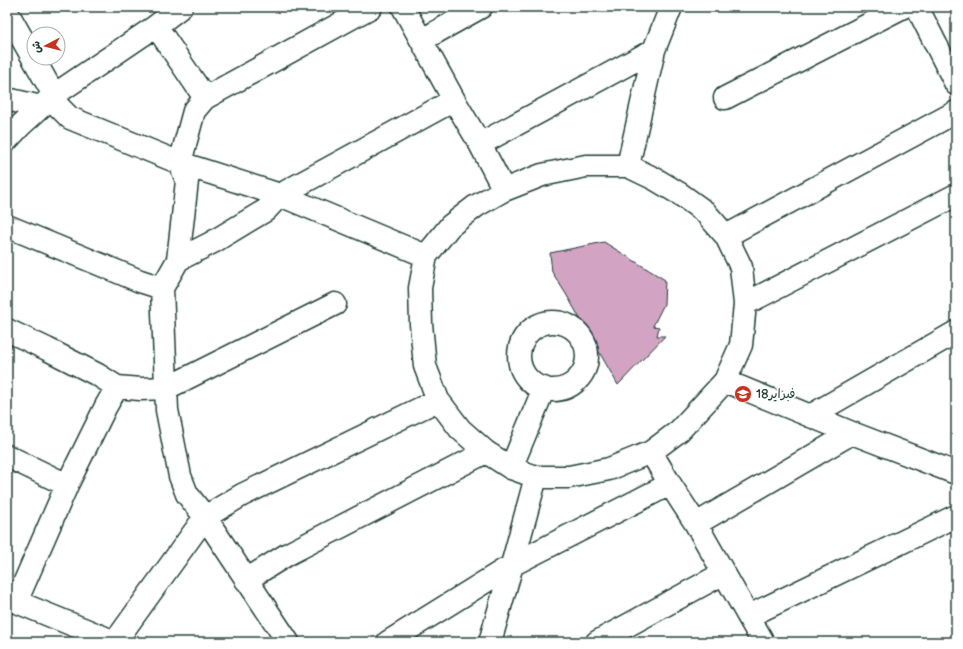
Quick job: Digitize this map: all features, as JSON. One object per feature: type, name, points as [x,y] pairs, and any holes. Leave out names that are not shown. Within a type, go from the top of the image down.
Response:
[{"type":"street","points":[[7,140],[47,101],[181,7]]},
{"type":"street","points":[[288,642],[205,517],[187,494],[180,476],[167,410],[162,288],[178,260],[187,181],[180,163],[194,111],[205,98],[371,7]]},
{"type":"street","points":[[403,7],[480,144],[504,190]]},
{"type":"street","points":[[422,40],[480,7]]},
{"type":"street","points":[[628,166],[654,50],[671,7]]},
{"type":"street","points":[[725,98],[903,7]]},
{"type":"street","points":[[916,7],[956,84]]},
{"type":"street","points":[[14,13],[47,101]]},
{"type":"street","points":[[156,26],[205,98]]},
{"type":"street","points":[[480,144],[654,50]]},
{"type":"street","points":[[7,100],[47,101],[57,105],[70,118],[180,163],[280,195],[426,256]]},
{"type":"street","points":[[178,260],[213,242],[266,210],[280,195],[454,100]]},
{"type":"street","points":[[726,236],[956,112]]},
{"type":"street","points":[[586,166],[628,166],[655,179],[680,194],[705,212],[726,236],[741,267],[745,304],[741,345],[725,381],[679,431],[651,452],[609,469],[569,477],[536,477],[511,468],[486,452],[460,429],[438,400],[425,366],[421,324],[420,288],[426,256],[450,226],[476,206],[504,190],[542,175],[586,166]]},
{"type":"street","points":[[745,304],[956,195]]},
{"type":"street","points":[[7,226],[140,281],[162,288]]},
{"type":"street","points":[[7,330],[98,375],[117,387],[140,389],[167,388],[335,304]]},
{"type":"street","points":[[810,416],[956,332]]},
{"type":"street","points":[[725,381],[852,433],[955,471]]},
{"type":"street","points":[[117,387],[106,406],[11,600],[115,642],[205,517],[242,495],[438,400]]},
{"type":"street","points":[[511,468],[544,388]]},
{"type":"street","points":[[696,524],[852,433]]},
{"type":"street","points":[[246,580],[288,554],[486,452]]},
{"type":"street","points":[[651,452],[696,524],[763,642]]},
{"type":"street","points":[[7,456],[67,485]]},
{"type":"street","points":[[490,642],[536,477]]},
{"type":"street","points":[[388,642],[512,565],[670,484]]},
{"type":"street","points":[[749,616],[956,516]]},
{"type":"street","points":[[597,642],[724,573]]},
{"type":"building","points":[[604,242],[665,280],[664,304],[653,326],[659,327],[657,336],[665,336],[618,385],[552,272],[550,253]]},
{"type":"place","name":"18فبراير","points":[[743,394]]}]
